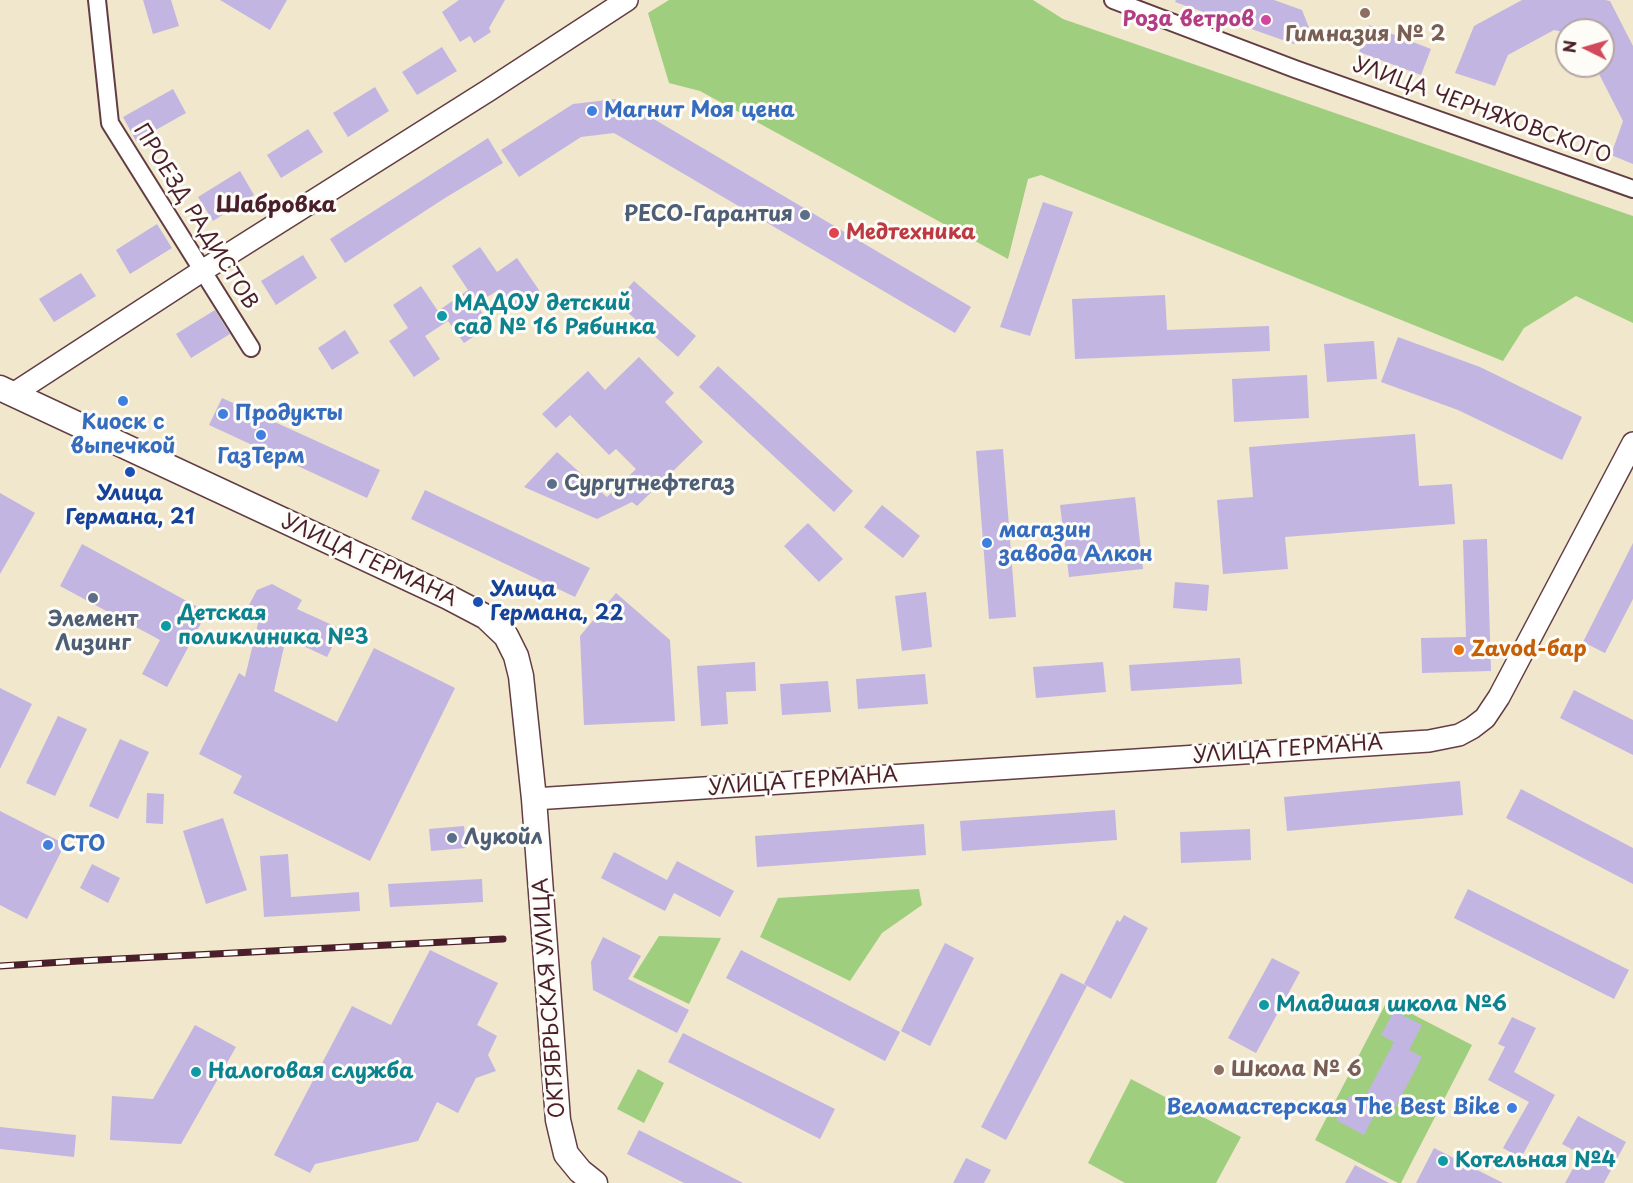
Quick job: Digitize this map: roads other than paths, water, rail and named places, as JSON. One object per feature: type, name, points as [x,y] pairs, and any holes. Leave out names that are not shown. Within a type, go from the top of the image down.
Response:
[{"type":"main road","name":"УЛИЦА ГЕРМАНА","points":[[4,395],[448,597],[493,622],[512,646],[519,666],[534,799]]},
{"type":"main road","name":"ОКТЯБРЬСКАЯ УЛИЦА","points":[[534,799],[558,1120],[566,1154],[580,1171],[595,1183]]},
{"type":"street","name":"ПРОЕЗД РАДИСТОВ","points":[[98,0],[110,123],[250,348]]},
{"type":"street","points":[[4,395],[489,90],[627,0]]},
{"type":"street","name":"УЛИЦА ЧЕРНЯХОВСКОГО","points":[[1113,0],[1295,69],[1633,189]]},
{"type":"street","name":"УЛИЦА ГЕРМАНА","points":[[534,799],[1401,743],[1429,741],[1459,735],[1485,718],[1499,697],[1633,443]]},
{"type":"railway","points":[[0,966],[503,939]]},
{"type":"place","name":"Гимназия № 2","points":[[1365,13]]},
{"type":"place","name":"Роза ветров","points":[[1266,20]]},
{"type":"place","name":"Магнит Моя цена","points":[[592,111]]},
{"type":"place","name":"РЕСО-Гарантия","points":[[805,215]]},
{"type":"place","name":"Медтехника","points":[[834,233]]},
{"type":"place","name":"МАДОУ детский сад № 16 Рябинка","points":[[442,316]]},
{"type":"place","name":"Киоск с выпечкой","points":[[123,401]]},
{"type":"place","name":"Продукты","points":[[223,414]]},
{"type":"place","name":"ГазТерм","points":[[261,435]]},
{"type":"place","name":"Улица Германа, 21","points":[[130,472]]},
{"type":"place","name":"Сургутнефтегаз","points":[[552,484]]},
{"type":"place","name":"магазин завода Алкон","points":[[987,543]]},
{"type":"place","name":"Элемент Лизинг","points":[[93,598]]},
{"type":"place","name":"Улица Германа, 22","points":[[478,602]]},
{"type":"place","name":"Детская поликлиника №3","points":[[166,626]]},
{"type":"place","name":"Zavod-бар","points":[[1459,650]]},
{"type":"place","name":"Лукойл","points":[[452,838]]},
{"type":"place","name":"СТО","points":[[48,845]]},
{"type":"place","name":"Младшая школа №6","points":[[1264,1005]]},
{"type":"place","name":"Школа № 6","points":[[1219,1070]]},
{"type":"place","name":"Налоговая служба","points":[[196,1072]]},
{"type":"place","name":"Веломастерская The Best Bike","points":[[1512,1108]]},
{"type":"place","name":"Котельная №4","points":[[1443,1161]]},
{"type":"district","name":"Шабровка","points":[[276,206]]}]
